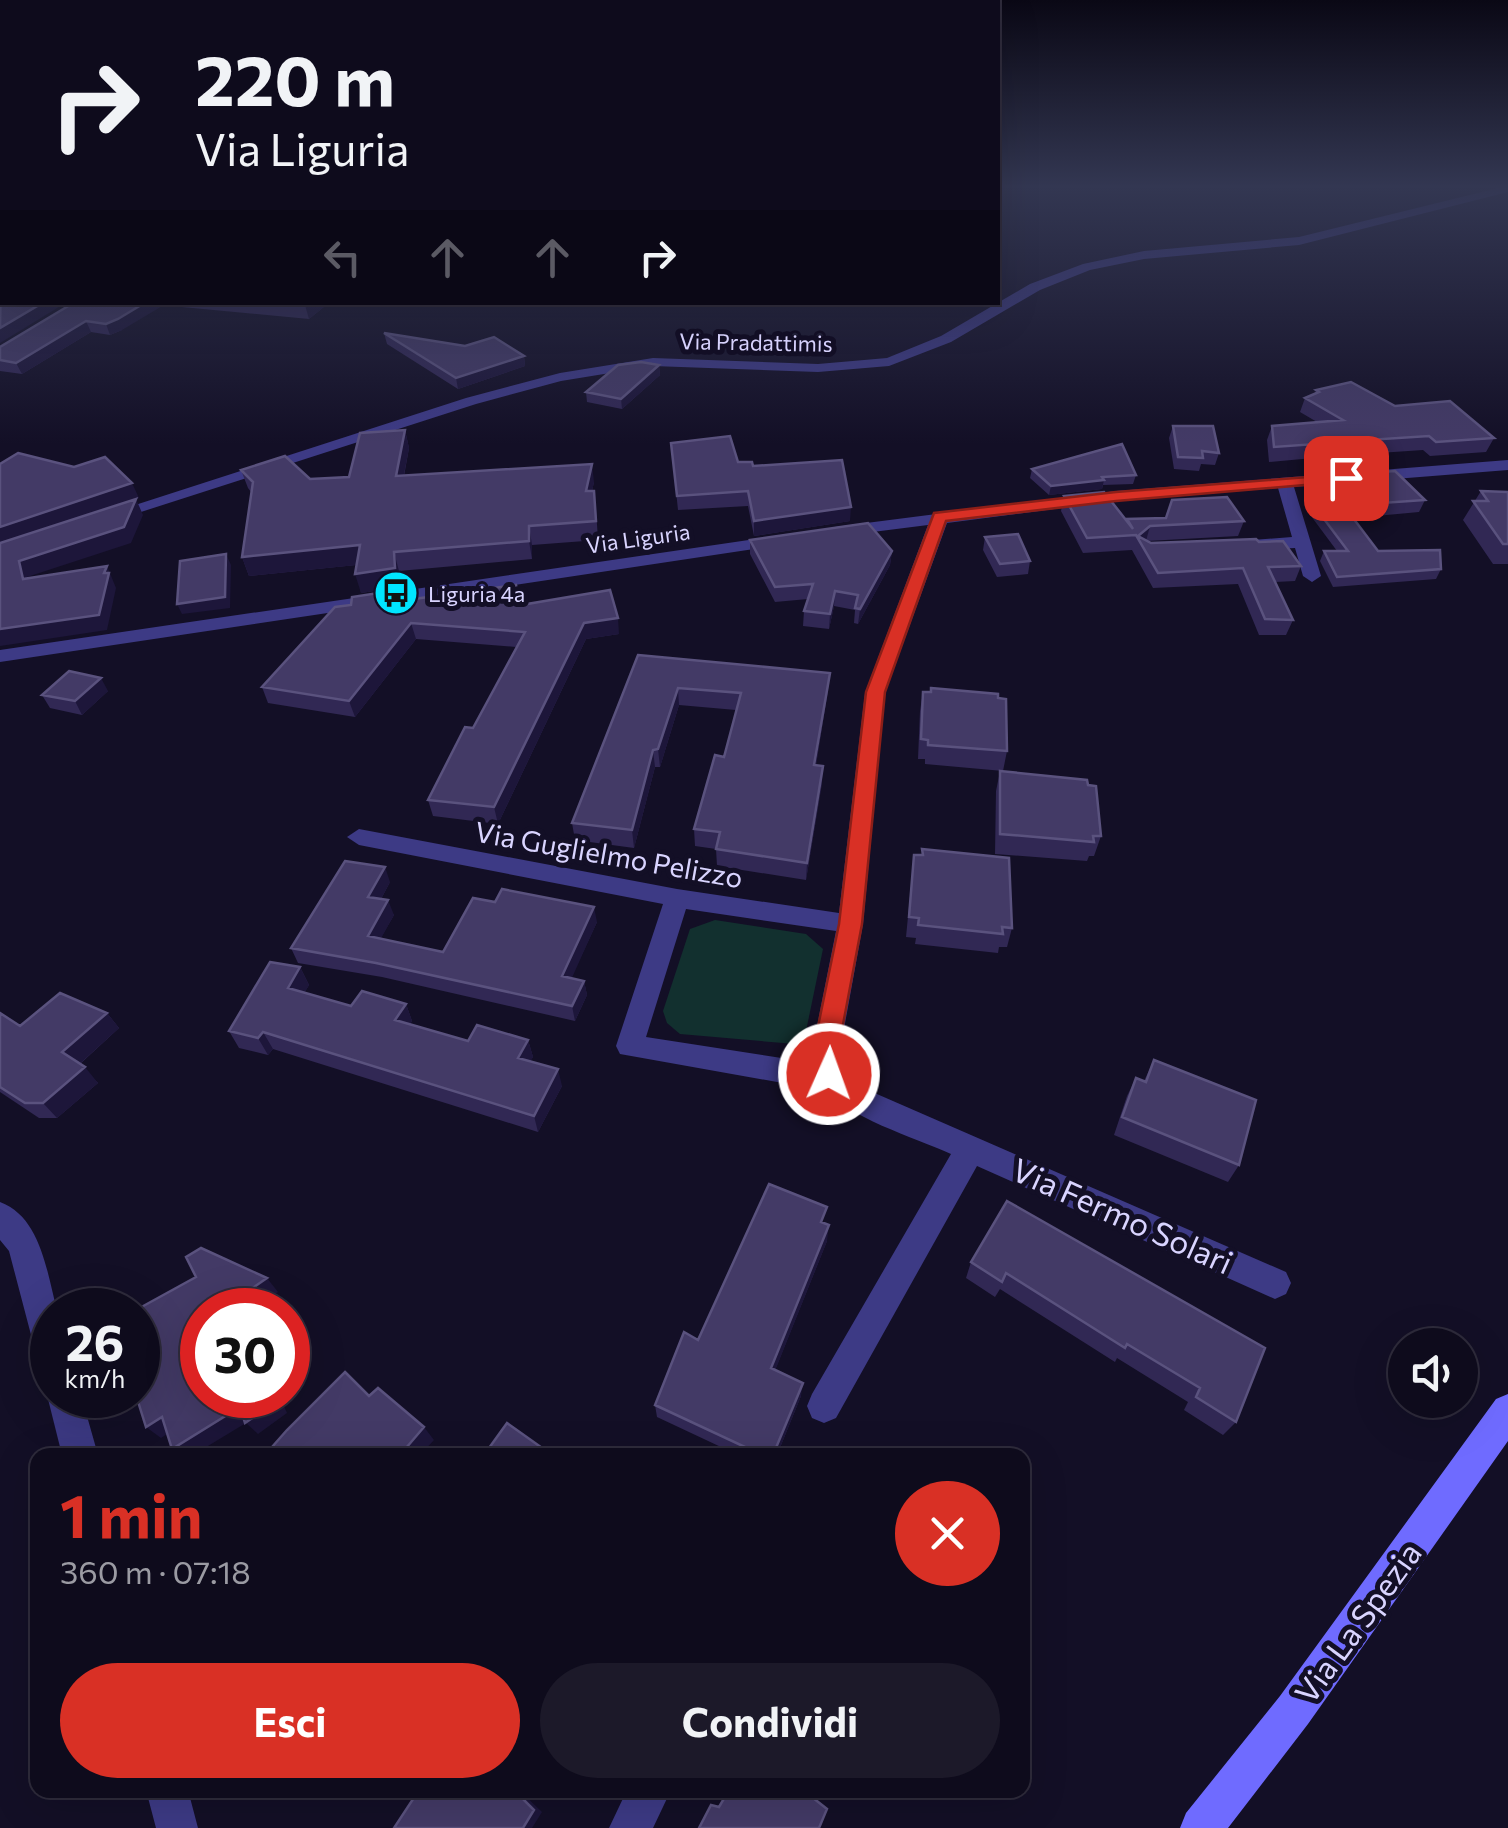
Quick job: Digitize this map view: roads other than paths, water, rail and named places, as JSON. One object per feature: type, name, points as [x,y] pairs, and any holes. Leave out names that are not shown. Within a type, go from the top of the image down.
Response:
[{"type":"main road","name":"Via La Spezia","points":[[1200,1828],[1294,1710],[1508,1411]]},
{"type":"street","name":"Via Pradattimis","points":[[89,523],[420,417],[560,378],[653,362],[818,368],[889,362],[946,339],[1034,287],[1070,273]]},
{"type":"street","name":"Via Liguria","points":[[0,656],[940,517],[1116,496],[1508,465]]},
{"type":"street","points":[[1285,483],[1312,576]]},
{"type":"street","points":[[677,898],[630,1046],[805,1074],[829,1074],[826,1051],[850,924],[875,692],[940,517]]},
{"type":"street","points":[[1224,546],[1302,542]]},
{"type":"street","name":"Via Guglielmo Pelizzo","points":[[359,836],[677,898],[850,924]]},
{"type":"street","name":"Via Fermo Solari","points":[[829,1074],[842,1090],[860,1100],[1276,1283]]},
{"type":"street","points":[[824,1406],[971,1148]]},
{"type":"street","points":[[0,1216],[22,1244],[34,1288]]},
{"type":"street","points":[[70,1418],[78,1448]]},
{"type":"street","points":[[169,1798],[176,1828]]},
{"type":"street","points":[[630,1828],[646,1798]]},
{"type":"place","name":"Liguria 4a","points":[[396,593]]}]
